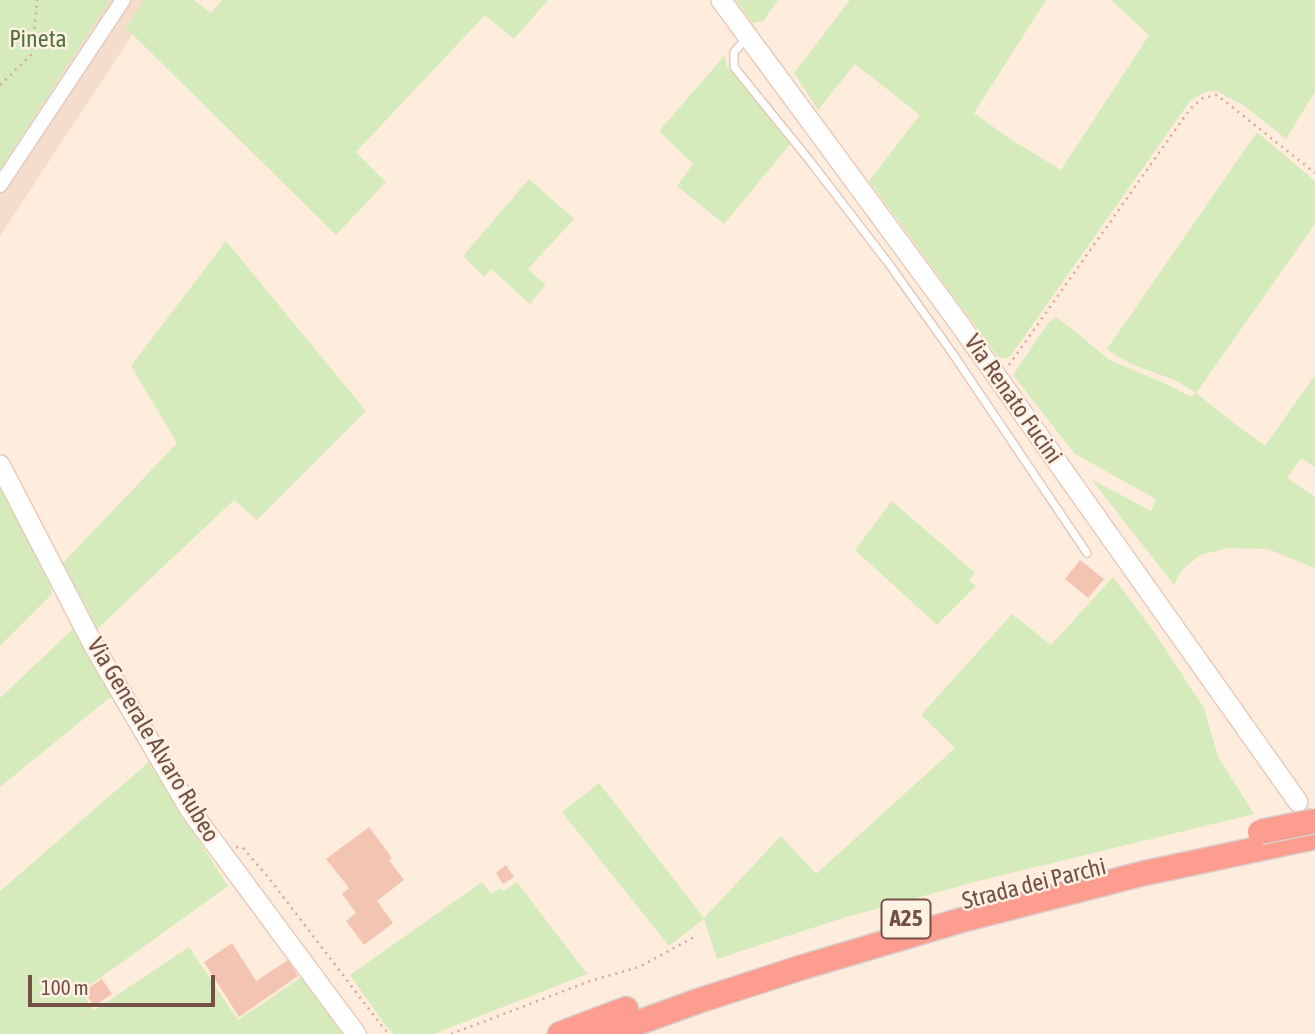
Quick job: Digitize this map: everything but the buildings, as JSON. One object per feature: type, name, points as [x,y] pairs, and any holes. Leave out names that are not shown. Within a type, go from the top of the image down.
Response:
[{"type":"highway","name":"Strada dei Parchi","points":[[607,1034],[771,977],[948,923],[1133,876],[1265,839],[1315,821]]},
{"type":"highway","name":"Strada dei Parchi","points":[[560,1034],[740,970],[927,913],[1102,867],[1265,839],[1315,837]]},
{"type":"street","points":[[0,185],[122,0]]},
{"type":"street","name":"Via Renato Fucini","points":[[720,0],[956,318],[1298,802]]},
{"type":"street","name":"Via Generale Alvaro Rubeo","points":[[0,465],[95,648],[190,810],[356,1034]]},
{"type":"lane","points":[[748,36],[734,52],[734,66],[922,308],[1087,553]]},
{"type":"path","points":[[0,85],[32,54],[37,0]]},
{"type":"path","points":[[999,379],[1190,109],[1203,98],[1217,95],[1315,173]]},
{"type":"path","points":[[216,844],[243,848],[292,907],[385,1030],[391,1034]]},
{"type":"path","points":[[451,1034],[590,981],[639,967],[696,936]]},
{"type":"shaded area","points":[[0,0],[155,0],[0,236]]},
{"type":"green space","name":"Pineta","points":[[0,0],[110,0],[0,169]]},
{"type":"green space","points":[[144,0],[194,0],[211,13],[222,0],[548,0],[514,39],[485,15],[356,152],[386,182],[336,235],[126,28]]},
{"type":"green space","points":[[736,0],[778,0],[763,21],[752,23]]},
{"type":"green space","points":[[850,0],[1046,0],[974,113],[1061,170],[1149,35],[1111,0],[1315,0],[1315,92],[1286,139],[1246,107],[1217,91],[1207,91],[1190,101],[1006,359],[998,357],[869,181],[920,115],[855,64],[818,110],[794,73]]},
{"type":"green space","points":[[725,55],[727,67],[792,142],[724,224],[677,186],[693,164],[659,131]]},
{"type":"green space","points":[[1257,132],[1315,181],[1315,224],[1196,393],[1177,381],[1134,365],[1107,349]]},
{"type":"green space","points":[[529,179],[574,219],[528,269],[546,285],[530,304],[491,269],[484,277],[463,256]]},
{"type":"green space","points":[[226,241],[366,411],[257,520],[234,500],[97,629],[60,566],[177,443],[131,366]]},
{"type":"green space","points":[[1056,317],[1109,360],[1191,397],[1196,393],[1265,446],[1315,375],[1315,467],[1301,458],[1287,478],[1315,497],[1315,568],[1268,549],[1228,548],[1200,555],[1182,570],[1174,585],[1091,479],[1151,511],[1156,499],[1075,454],[1013,375],[1048,323]]},
{"type":"green space","points":[[0,477],[48,577],[52,594],[0,646]]},
{"type":"green space","points":[[892,501],[975,573],[969,581],[976,586],[937,625],[855,550]]},
{"type":"green space","points":[[1113,577],[1154,632],[1204,708],[1218,757],[1254,814],[978,881],[843,918],[717,959],[704,919],[669,946],[562,812],[599,783],[704,918],[781,836],[816,874],[955,748],[921,715],[1012,614],[1051,645]]},
{"type":"green space","points":[[75,627],[113,695],[0,787],[0,698]]},
{"type":"green space","points":[[149,762],[228,886],[82,991],[93,1011],[189,947],[238,1020],[300,978],[307,982],[346,1034],[0,1034],[0,891]]},
{"type":"green space","points":[[482,882],[491,894],[501,888],[503,891],[517,882],[587,974],[434,1034],[394,1034],[350,975]]}]
